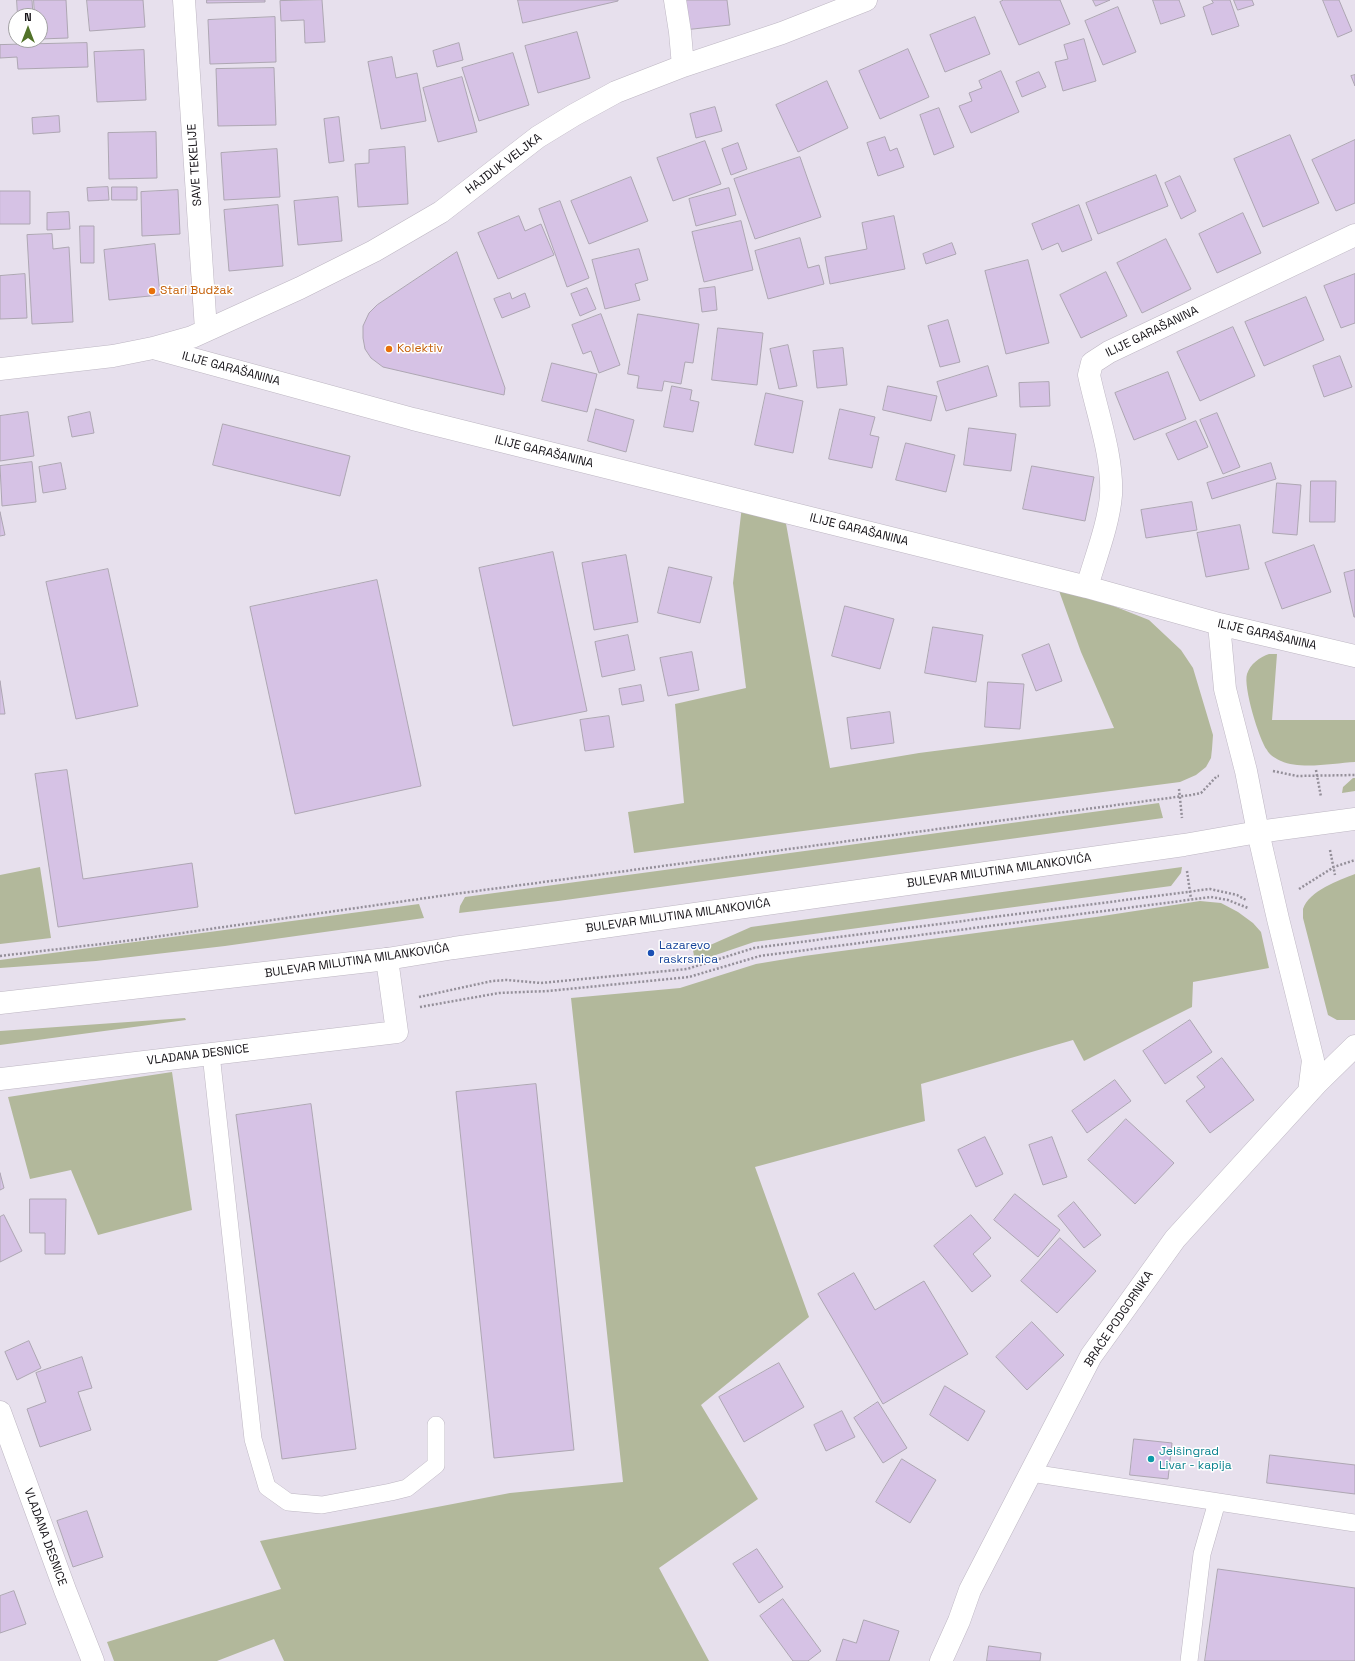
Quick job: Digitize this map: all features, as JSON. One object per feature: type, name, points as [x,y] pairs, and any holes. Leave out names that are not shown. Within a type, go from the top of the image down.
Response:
[{"type":"street","name":"SAVE TEKELIJE","points":[[184,0],[206,330]]},
{"type":"street","points":[[675,0],[683,66]]},
{"type":"street","name":"HAJDUK VELJKA","points":[[153,348],[192,337],[300,288],[374,251],[441,212],[538,137],[616,92],[683,66],[782,33],[866,0]]},
{"type":"street","name":"ILIJE GARAŠANINA","points":[[1087,587],[1106,522],[1111,495],[1109,462],[1089,375],[1092,363],[1099,357],[1116,348],[1355,235]]},
{"type":"street","name":"ILIJE GARAŠANINA","points":[[0,369],[113,356],[153,348],[413,419],[1087,587],[1219,624],[1355,656]]},
{"type":"street","points":[[1219,624],[1225,689],[1246,771],[1278,919],[1313,1060],[1309,1092]]},
{"type":"street","name":"BULEVAR MILUTINA MILANKOVIĆA","points":[[0,1003],[387,959],[454,948],[1184,845],[1258,832],[1355,819]]},
{"type":"street","points":[[387,959],[395,1016]]},
{"type":"street","name":"VLADANA DESNICE","points":[[0,1079],[211,1054],[395,1016]]},
{"type":"street","name":"BRAĆE PODGORNIKA","points":[[941,1661],[959,1621],[970,1590],[1091,1356],[1175,1239],[1309,1092],[1355,1046]]},
{"type":"street","name":"VLADANA DESNICE","points":[[0,1412],[92,1661]]},
{"type":"lane","points":[[211,1054],[253,1438],[267,1487],[288,1502],[322,1505],[407,1488],[436,1465],[436,1425]]},
{"type":"lane","points":[[1031,1473],[1355,1523]]},
{"type":"lane","points":[[1189,1661],[1202,1554],[1217,1502]]},
{"type":"path","points":[[0,956],[126,941],[447,895],[1191,795],[1202,793],[1217,776],[1246,771],[1267,769],[1297,776],[1355,774]]},
{"type":"path","points":[[395,1016],[499,993],[548,991],[689,977],[760,956],[1211,897],[1228,900],[1245,908],[1275,902],[1291,894],[1334,867],[1355,860]]},
{"type":"path","points":[[395,1016],[492,981],[507,980],[541,983],[688,969],[754,948],[1210,889],[1237,895],[1248,900],[1275,902]]},
{"type":"green space","points":[[742,506],[785,518],[830,768],[919,753],[1114,728],[1081,652],[1058,588],[1101,601],[1149,620],[1181,650],[1193,668],[1213,735],[1211,758],[1206,767],[1196,775],[1180,782],[634,853],[628,812],[684,803],[675,704],[746,688],[733,583]]},
{"type":"green space","points":[[1269,654],[1277,654],[1272,720],[1355,720],[1355,762],[1308,766],[1289,764],[1273,757],[1268,752],[1256,725],[1249,701],[1246,680],[1248,670],[1253,664]]},
{"type":"green space","points":[[1355,778],[1355,791],[1342,793],[1343,787]]},
{"type":"green space","points":[[1159,803],[1163,818],[558,901],[459,913],[460,906],[465,897]]},
{"type":"green space","points":[[40,867],[51,938],[0,944],[0,875]]},
{"type":"green space","points":[[1182,867],[1181,873],[1171,886],[754,942],[695,962],[693,950],[708,946],[751,927]]},
{"type":"green space","points":[[1355,874],[1355,1020],[1337,1020],[1328,1015],[1303,918],[1303,909],[1311,897],[1325,887]]},
{"type":"green space","points":[[1200,901],[1221,903],[1238,912],[1253,923],[1261,932],[1269,968],[1193,982],[1192,1007],[1084,1061],[1073,1040],[921,1084],[925,1121],[755,1167],[809,1317],[701,1405],[758,1499],[659,1568],[709,1661],[284,1661],[274,1639],[217,1661],[114,1661],[107,1642],[281,1589],[260,1541],[510,1493],[623,1482],[571,998],[680,988],[756,964],[804,956],[1096,917]]},
{"type":"green space","points":[[419,904],[424,918],[225,946],[96,961],[0,968],[0,960]]},
{"type":"green space","points":[[185,1018],[186,1020],[0,1045],[0,1031]]},
{"type":"green space","points":[[172,1072],[192,1210],[98,1235],[71,1170],[30,1179],[8,1097]]},
{"type":"building","points":[[17,0],[32,0],[32,8],[18,8]]},
{"type":"building","points":[[34,0],[66,0],[68,38],[48,39],[48,8],[34,8]]},
{"type":"building","points":[[87,0],[143,0],[145,27],[90,31]]},
{"type":"building","points":[[207,0],[265,0],[265,2],[207,3]]},
{"type":"building","points":[[322,0],[325,42],[305,43],[304,20],[281,21],[280,1]]},
{"type":"building","points":[[518,0],[618,0],[618,1],[523,23]]},
{"type":"building","points":[[680,0],[727,0],[730,25],[684,30]]},
{"type":"building","points":[[1004,0],[1060,0],[1070,24],[1019,45],[1000,2]]},
{"type":"building","points":[[1093,0],[1110,0],[1096,6]]},
{"type":"building","points":[[1153,0],[1179,0],[1185,16],[1161,24]]},
{"type":"building","points":[[1212,0],[1230,0],[1239,26],[1212,35],[1203,7],[1213,3]]},
{"type":"building","points":[[1234,0],[1252,0],[1254,5],[1238,10]]},
{"type":"building","points":[[1323,0],[1339,0],[1352,31],[1338,37]]},
{"type":"building","points":[[1118,7],[1136,52],[1103,65],[1085,21]]},
{"type":"building","points":[[275,17],[276,62],[210,64],[208,20]]},
{"type":"building","points":[[975,17],[990,54],[945,72],[930,35]]},
{"type":"building","points":[[577,32],[590,78],[538,93],[525,46]]},
{"type":"building","points":[[1084,39],[1096,81],[1063,91],[1055,62],[1068,59],[1064,45]]},
{"type":"building","points":[[87,43],[88,67],[18,69],[17,57],[0,58],[0,45],[8,45],[8,48],[48,48],[48,44]]},
{"type":"building","points":[[459,43],[463,60],[437,67],[433,51]]},
{"type":"building","points":[[908,49],[929,97],[880,119],[859,71]]},
{"type":"building","points":[[144,50],[146,100],[97,102],[94,52]]},
{"type":"building","points":[[513,53],[529,105],[479,121],[462,68]]},
{"type":"building","points":[[392,57],[396,78],[417,73],[426,121],[381,129],[368,62]]},
{"type":"building","points":[[274,68],[276,125],[218,126],[216,69]]},
{"type":"building","points":[[1001,71],[1019,112],[971,133],[959,106],[972,101],[969,93],[982,88],[979,81]]},
{"type":"building","points":[[1039,72],[1046,87],[1022,97],[1016,82]]},
{"type":"building","points":[[1355,75],[1355,86],[1351,76]]},
{"type":"building","points":[[462,77],[477,132],[438,142],[423,88]]},
{"type":"building","points":[[827,81],[848,128],[798,152],[776,105]]},
{"type":"building","points":[[715,107],[722,131],[696,138],[690,114]]},
{"type":"building","points":[[939,108],[954,147],[934,155],[920,115]]},
{"type":"building","points":[[59,116],[60,132],[33,134],[32,118]]},
{"type":"building","points":[[339,117],[344,161],[329,163],[324,119]]},
{"type":"building","points":[[156,132],[157,178],[109,179],[108,133]]},
{"type":"building","points":[[1290,135],[1319,203],[1263,227],[1234,159]]},
{"type":"building","points":[[885,137],[890,151],[897,148],[904,167],[878,176],[867,143]]},
{"type":"building","points":[[1355,140],[1355,203],[1336,211],[1312,160]]},
{"type":"building","points":[[705,141],[721,184],[673,201],[657,158]]},
{"type":"building","points":[[738,143],[747,169],[731,175],[722,149]]},
{"type":"building","points":[[405,147],[408,204],[358,207],[355,164],[369,163],[369,150]]},
{"type":"building","points":[[277,149],[280,197],[224,200],[221,153]]},
{"type":"building","points":[[800,157],[821,217],[755,239],[734,179]]},
{"type":"building","points":[[1156,175],[1168,206],[1098,234],[1086,203]]},
{"type":"building","points":[[1180,176],[1196,211],[1181,219],[1165,183]]},
{"type":"building","points":[[631,177],[648,221],[589,244],[571,201]]},
{"type":"building","points":[[108,187],[109,200],[88,201],[87,188]]},
{"type":"building","points":[[112,187],[137,187],[137,200],[112,200]]},
{"type":"building","points":[[729,188],[736,215],[696,226],[689,199]]},
{"type":"building","points":[[178,190],[180,234],[142,236],[141,192]]},
{"type":"building","points":[[0,191],[30,191],[30,224],[0,224]]},
{"type":"building","points":[[338,197],[342,241],[298,245],[294,201]]},
{"type":"building","points":[[560,201],[589,278],[567,287],[539,209]]},
{"type":"building","points":[[278,205],[283,266],[229,271],[224,210]]},
{"type":"building","points":[[1079,205],[1092,240],[1062,252],[1058,243],[1042,250],[1032,224]]},
{"type":"building","points":[[69,212],[70,229],[47,230],[47,213]]},
{"type":"building","points":[[1243,213],[1261,253],[1217,273],[1199,234]]},
{"type":"building","points":[[519,216],[525,231],[541,224],[554,255],[498,279],[478,233]]},
{"type":"building","points":[[894,216],[905,269],[830,284],[825,257],[867,249],[862,223]]},
{"type":"building","points":[[741,221],[753,270],[704,282],[692,232]]},
{"type":"building","points":[[80,226],[94,226],[94,263],[81,263]]},
{"type":"building","points":[[52,234],[53,249],[69,247],[73,322],[32,324],[27,235]]},
{"type":"building","points":[[800,238],[808,268],[819,265],[824,284],[768,299],[755,251]]},
{"type":"building","points":[[1166,239],[1191,289],[1142,313],[1117,263]]},
{"type":"building","points":[[952,243],[956,254],[926,264],[923,254]]},
{"type":"building","points":[[155,244],[160,295],[109,300],[104,250]]},
{"type":"building","points":[[639,249],[648,280],[635,284],[640,300],[605,309],[592,260]]},
{"type":"building","points":[[457,252],[505,388],[504,395],[383,367],[371,358],[365,349],[363,326],[369,313],[377,305]]},
{"type":"building","points":[[1028,260],[1049,343],[1006,354],[985,271]]},
{"type":"building","points":[[1106,272],[1127,316],[1081,338],[1060,295]]},
{"type":"building","points":[[25,274],[27,318],[0,319],[0,276]]},
{"type":"building","points":[[1355,274],[1355,323],[1341,328],[1324,286]]},
{"type":"building","points":[[715,287],[717,310],[702,312],[699,289]]},
{"type":"building","points":[[587,288],[596,309],[580,316],[571,294]]},
{"type":"building","points":[[510,293],[512,299],[525,293],[530,307],[502,318],[494,299]]},
{"type":"building","points":[[1306,297],[1324,340],[1264,366],[1245,322]]},
{"type":"building","points":[[601,314],[620,365],[599,373],[591,351],[583,354],[572,325]]},
{"type":"building","points":[[638,314],[699,324],[693,363],[685,362],[681,384],[664,381],[662,391],[637,388],[639,376],[628,374]]},
{"type":"building","points":[[948,320],[960,362],[940,367],[928,326]]},
{"type":"building","points":[[1233,327],[1255,376],[1200,401],[1177,352]]},
{"type":"building","points":[[718,328],[763,333],[757,385],[712,380]]},
{"type":"building","points":[[788,345],[797,386],[779,389],[770,349]]},
{"type":"building","points":[[843,348],[847,385],[817,388],[813,351]]},
{"type":"building","points":[[1340,356],[1352,387],[1324,397],[1313,366]]},
{"type":"building","points":[[552,363],[597,374],[587,412],[542,401]]},
{"type":"building","points":[[988,366],[997,396],[946,411],[937,382]]},
{"type":"building","points":[[1168,372],[1186,419],[1134,440],[1115,393]]},
{"type":"building","points":[[1049,382],[1050,406],[1020,407],[1019,383]]},
{"type":"building","points":[[672,386],[692,390],[690,400],[699,402],[693,432],[664,427]]},
{"type":"building","points":[[888,386],[937,396],[931,421],[883,410]]},
{"type":"building","points":[[766,393],[803,401],[793,453],[755,445]]},
{"type":"building","points":[[596,409],[634,420],[626,452],[588,441]]},
{"type":"building","points":[[840,409],[875,417],[870,435],[879,437],[872,468],[829,459]]},
{"type":"building","points":[[28,412],[34,456],[0,461],[0,416]]},
{"type":"building","points":[[90,412],[94,433],[72,437],[68,417]]},
{"type":"building","points":[[1217,413],[1240,467],[1223,474],[1200,420]]},
{"type":"building","points":[[1196,421],[1208,447],[1178,460],[1166,434]]},
{"type":"building","points":[[223,424],[350,456],[340,496],[213,465]]},
{"type":"building","points":[[969,428],[1016,434],[1011,471],[964,465]]},
{"type":"building","points":[[906,443],[955,455],[946,492],[896,480]]},
{"type":"building","points":[[32,462],[36,502],[2,506],[0,466]]},
{"type":"building","points":[[61,463],[66,489],[43,493],[39,467]]},
{"type":"building","points":[[1271,463],[1276,479],[1212,499],[1207,483]]},
{"type":"building","points":[[1032,466],[1094,477],[1085,521],[1023,509]]},
{"type":"building","points":[[1311,481],[1336,481],[1335,522],[1310,522]]},
{"type":"building","points":[[1277,483],[1301,485],[1297,535],[1273,533]]},
{"type":"building","points":[[1192,502],[1197,530],[1146,538],[1141,510]]},
{"type":"building","points":[[0,512],[5,535],[0,536]]},
{"type":"building","points":[[1240,525],[1249,569],[1206,577],[1197,533]]},
{"type":"building","points":[[1314,545],[1331,592],[1282,609],[1265,563]]},
{"type":"building","points":[[553,552],[587,711],[513,726],[479,568]]},
{"type":"building","points":[[626,555],[638,622],[594,630],[582,563]]},
{"type":"building","points":[[669,567],[712,577],[700,623],[658,613]]},
{"type":"building","points":[[108,569],[138,706],[76,719],[46,582]]},
{"type":"building","points":[[1355,570],[1355,617],[1354,617],[1344,573]]},
{"type":"building","points":[[377,580],[421,786],[295,814],[250,607]]},
{"type":"building","points":[[845,606],[894,619],[880,669],[832,656]]},
{"type":"building","points":[[933,627],[983,635],[976,682],[925,673]]},
{"type":"building","points":[[628,635],[635,670],[602,677],[595,642]]},
{"type":"building","points":[[1049,644],[1062,681],[1036,691],[1022,655]]},
{"type":"building","points":[[692,652],[699,690],[668,696],[660,658]]},
{"type":"building","points":[[0,681],[5,714],[0,714]]},
{"type":"building","points":[[988,682],[1024,684],[1020,729],[985,727]]},
{"type":"building","points":[[641,685],[644,701],[622,705],[619,689]]},
{"type":"building","points":[[890,712],[894,743],[851,749],[847,718]]},
{"type":"building","points":[[609,716],[614,747],[585,751],[580,720]]},
{"type":"building","points":[[67,770],[83,879],[192,863],[198,907],[58,927],[35,774]]},
{"type":"building","points":[[1190,1020],[1212,1052],[1165,1084],[1143,1051]]},
{"type":"building","points":[[1222,1058],[1254,1100],[1210,1133],[1186,1101],[1205,1087],[1197,1077]]},
{"type":"building","points":[[1115,1080],[1131,1101],[1087,1133],[1072,1111]]},
{"type":"building","points":[[536,1084],[574,1450],[494,1458],[456,1092]]},
{"type":"building","points":[[311,1104],[356,1449],[282,1459],[236,1115]]},
{"type":"building","points":[[1126,1119],[1174,1163],[1135,1204],[1088,1160]]},
{"type":"building","points":[[985,1137],[1003,1174],[976,1187],[958,1150]]},
{"type":"building","points":[[1052,1137],[1067,1177],[1043,1185],[1029,1145]]},
{"type":"building","points":[[0,1173],[4,1188],[0,1190]]},
{"type":"building","points":[[1015,1194],[1060,1230],[1038,1257],[994,1220]]},
{"type":"building","points":[[30,1199],[66,1199],[65,1254],[45,1254],[45,1233],[30,1233]]},
{"type":"building","points":[[1074,1202],[1101,1235],[1084,1248],[1058,1216]]},
{"type":"building","points":[[4,1215],[22,1251],[0,1262],[0,1217]]},
{"type":"building","points":[[971,1215],[991,1238],[973,1254],[991,1276],[972,1292],[934,1246]]},
{"type":"building","points":[[1060,1238],[1096,1271],[1057,1313],[1021,1281]]},
{"type":"building","points":[[854,1273],[875,1310],[924,1281],[968,1354],[883,1404],[818,1294]]},
{"type":"building","points":[[1032,1322],[1064,1355],[1027,1390],[996,1357]]},
{"type":"building","points":[[29,1341],[41,1368],[17,1380],[5,1352]]},
{"type":"building","points":[[82,1357],[92,1388],[78,1392],[91,1430],[40,1447],[27,1409],[46,1402],[36,1373]]},
{"type":"building","points":[[779,1363],[804,1407],[744,1442],[719,1397]]},
{"type":"building","points":[[945,1386],[985,1411],[968,1441],[930,1415]]},
{"type":"building","points":[[878,1402],[907,1448],[883,1463],[854,1418]]},
{"type":"building","points":[[842,1411],[855,1437],[826,1451],[814,1425]]},
{"type":"building","name":"Jelšingrad Livar - kapija","points":[[1134,1439],[1172,1443],[1168,1479],[1130,1475]]},
{"type":"building","points":[[1270,1455],[1355,1465],[1355,1494],[1267,1483]]},
{"type":"building","points":[[902,1459],[936,1480],[910,1523],[876,1502]]},
{"type":"building","points":[[87,1511],[103,1557],[73,1567],[57,1521]]},
{"type":"building","points":[[757,1549],[783,1587],[759,1603],[733,1564]]},
{"type":"building","points":[[1218,1569],[1355,1588],[1355,1661],[1205,1661]]},
{"type":"building","points":[[14,1591],[26,1624],[0,1633],[0,1596]]},
{"type":"building","points":[[783,1599],[821,1651],[808,1661],[793,1661],[760,1616]]},
{"type":"building","points":[[864,1620],[899,1631],[889,1661],[836,1661],[843,1639],[856,1643]]},
{"type":"building","points":[[989,1646],[1041,1653],[1040,1661],[987,1661]]},
{"type":"place","name":"Stari Budžak","points":[[152,291]]},
{"type":"place","name":"Kolektiv","points":[[389,349]]},
{"type":"place","name":"Lazarevo raskrsnica","points":[[651,953]]},
{"type":"place","name":"Jelšingrad Livar - kapija","points":[[1151,1459]]}]
